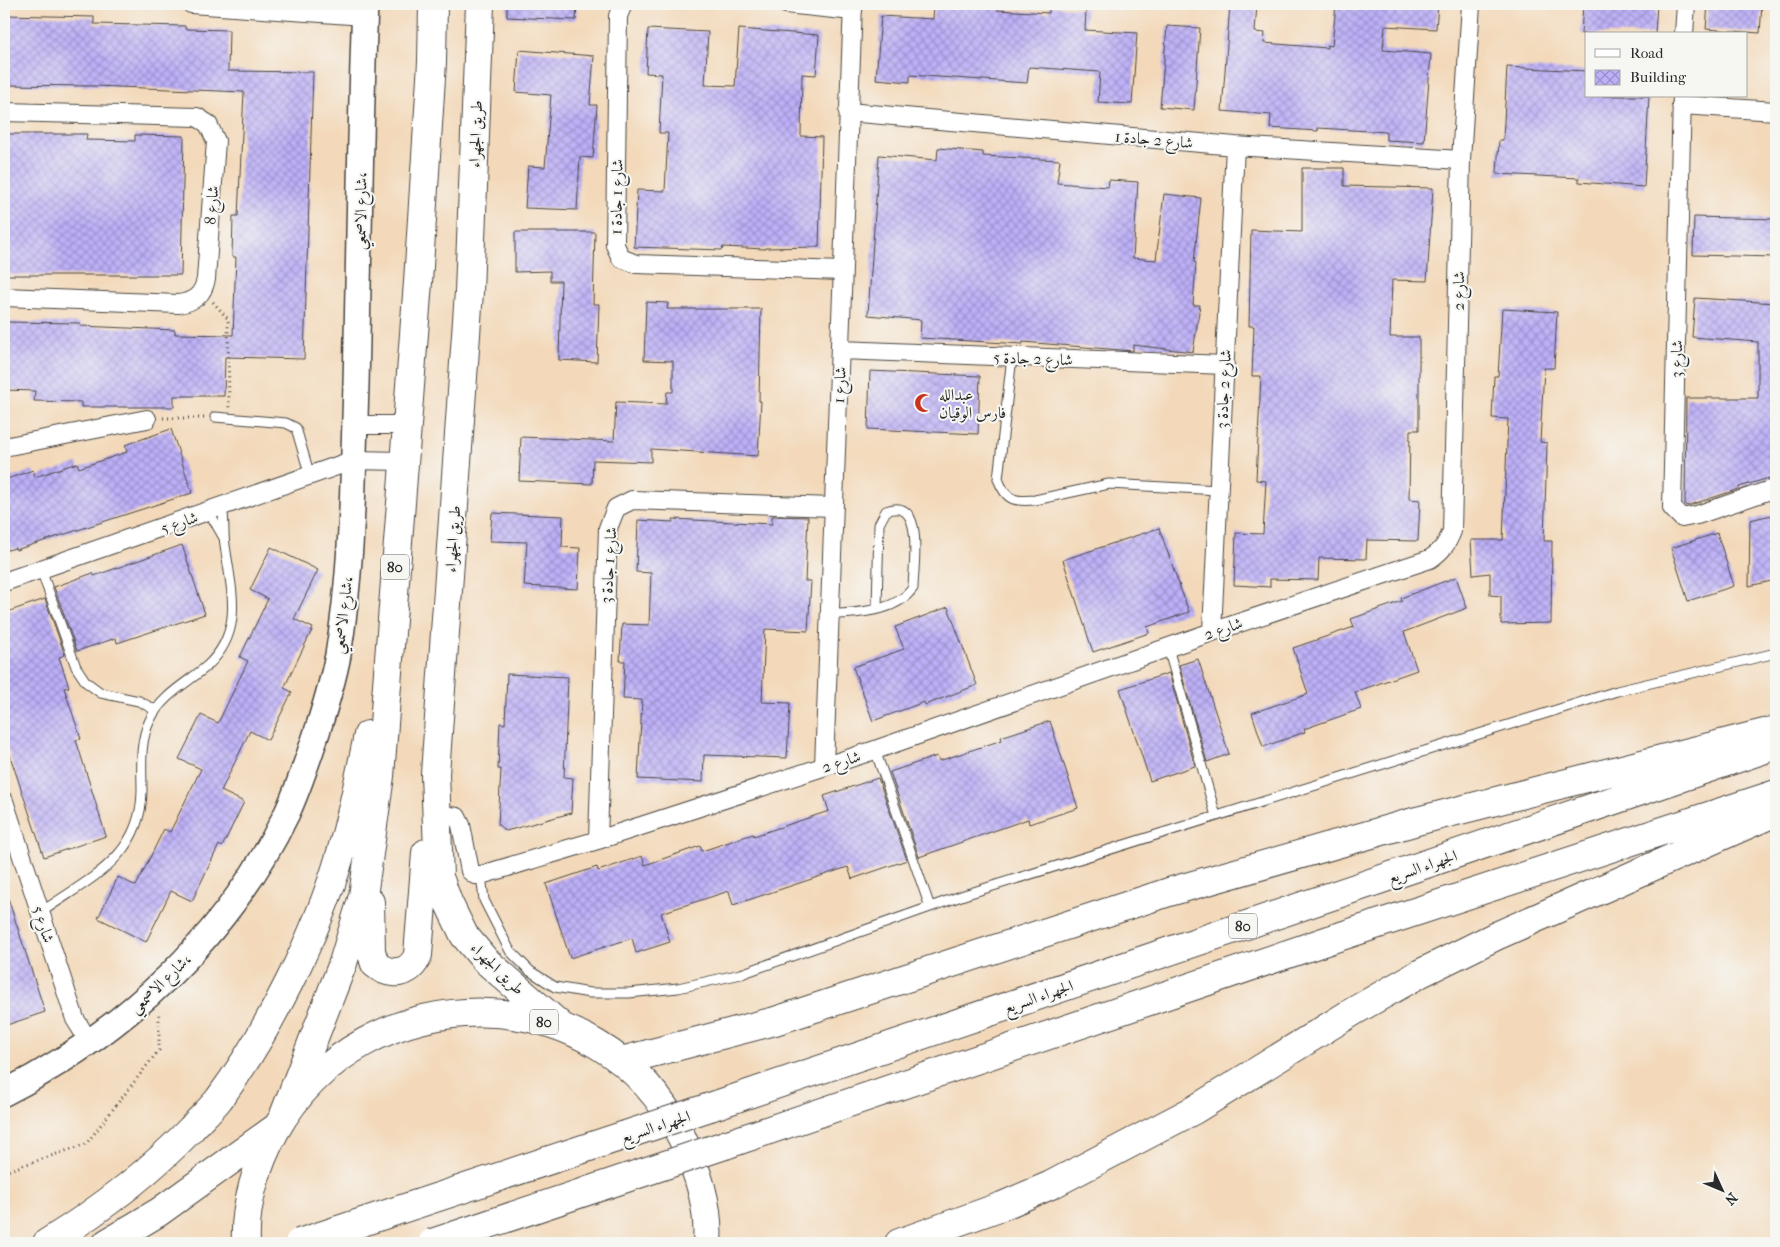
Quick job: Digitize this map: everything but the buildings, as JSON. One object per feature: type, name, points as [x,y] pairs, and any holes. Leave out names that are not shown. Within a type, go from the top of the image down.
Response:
[{"type":"highway","name":"80","points":[[246,1243],[249,1206],[256,1174],[281,1121],[343,962],[363,896],[380,776],[405,425],[418,282],[434,4]]},
{"type":"highway","name":"طريق الجهراء","points":[[480,4],[469,292],[436,774],[439,878],[448,902],[464,934],[485,960],[560,1026]]},
{"type":"highway","points":[[47,1243],[90,1216],[136,1182],[194,1126],[219,1099],[254,1044],[280,998],[305,948],[340,856],[358,787],[392,603]]},
{"type":"highway","points":[[621,1061],[775,1022],[1188,887],[1417,821],[1776,730]]},
{"type":"highway","name":"الجهراء السريع","points":[[299,1243],[710,1108],[1776,745]]},
{"type":"highway","points":[[380,776],[370,910],[371,951],[375,964],[392,974],[408,968],[418,955],[426,852],[436,774]]},
{"type":"highway","points":[[432,1243],[1330,940],[1776,794]]},
{"type":"highway","points":[[899,1243],[1002,1206],[1051,1184],[1194,1110],[1354,1011],[1418,974],[1496,936],[1776,812]]},
{"type":"highway","name":"80","points":[[281,1121],[309,1084],[339,1058],[372,1036],[409,1021],[448,1013],[488,1011],[527,1016],[560,1026],[592,1042],[621,1061],[655,1096],[674,1122],[692,1158],[703,1198],[707,1243]]},
{"type":"highway","points":[[108,1243],[159,1212],[281,1121]]},
{"type":"highway","points":[[938,1243],[1002,1206]]},
{"type":"street","points":[[191,4],[365,10]]},
{"type":"street","name":"شارع 1 جادة 1","points":[[623,4],[618,16],[616,244],[621,258],[636,264],[842,271]]},
{"type":"street","points":[[786,4],[853,7]]},
{"type":"street","name":"شارع 2","points":[[481,875],[598,840],[875,750],[1212,632],[1430,559],[1445,548],[1452,531],[1461,160],[1471,4]]},
{"type":"street","points":[[1684,32],[1686,4]]},
{"type":"street","name":"شارع 1","points":[[824,766],[831,615],[832,507],[853,7]]},
{"type":"street","name":"شارع الاصمعي،","points":[[4,1093],[46,1072],[90,1043],[138,1006],[189,956],[231,907],[265,854],[287,812],[305,767],[338,658],[346,598],[354,460],[365,10]]},
{"type":"street","points":[[1681,100],[1776,111]]},
{"type":"street","name":"شارع 3","points":[[1681,100],[1672,508],[1682,518],[1697,515],[1776,488]]},
{"type":"street","name":"شارع 8","points":[[4,112],[198,117],[208,124],[216,141],[206,279],[202,292]]},
{"type":"street","name":"شارع 2 جادة 1","points":[[848,112],[1235,146],[1461,160]]},
{"type":"street","name":"شارع 2 جادة 3","points":[[1212,632],[1235,146]]},
{"type":"street","points":[[4,297],[178,304],[192,301],[202,292]]},
{"type":"street","name":"شارع 2 جادة 5","points":[[840,350],[1224,365]]},
{"type":"street","points":[[4,447],[147,419]]},
{"type":"street","points":[[355,425],[405,425]]},
{"type":"street","points":[[354,460],[403,461]]},
{"type":"street","name":"شارع 5","points":[[4,582],[216,510],[354,460]]},
{"type":"street","name":"شارع 1 جادة 3","points":[[598,840],[608,528],[616,508],[632,500],[832,507]]},
{"type":"street","name":"شارع 5","points":[[4,801],[75,1019],[90,1043]]},
{"type":"street","points":[[436,814],[457,818],[461,825],[470,871],[475,875],[481,875]]},
{"type":"lane","points":[[1012,357],[998,479],[1002,491],[1010,498],[1023,501],[1035,500],[1109,484],[1219,490]]},
{"type":"lane","points":[[215,417],[286,423],[296,428],[310,476]]},
{"type":"lane","points":[[831,615],[877,609],[900,601],[912,588],[915,527],[907,512],[901,509],[886,511],[879,524],[877,609]]},
{"type":"lane","points":[[216,510],[224,538]]},
{"type":"lane","points":[[40,913],[106,866],[130,842],[141,811],[144,735],[155,710],[172,692],[219,654],[228,637],[233,618],[232,599],[224,538],[216,510]]},
{"type":"lane","points":[[41,570],[76,667],[86,682],[101,693],[138,701],[155,710]]},
{"type":"lane","points":[[1168,648],[1216,816]]},
{"type":"lane","points":[[481,875],[484,900],[510,951],[530,971],[555,987],[590,993],[629,993],[678,988],[741,974],[930,907],[1617,691],[1776,653]]},
{"type":"lane","points":[[875,750],[930,907]]},
{"type":"path","points":[[202,292],[224,312],[228,319],[230,419]]},
{"type":"path","points":[[147,419],[215,417]]},
{"type":"path","points":[[4,1172],[86,1144],[160,1050],[159,986]]},
{"type":"place","name":"عبدالله فارس الوقيان","points":[[924,403]]}]
